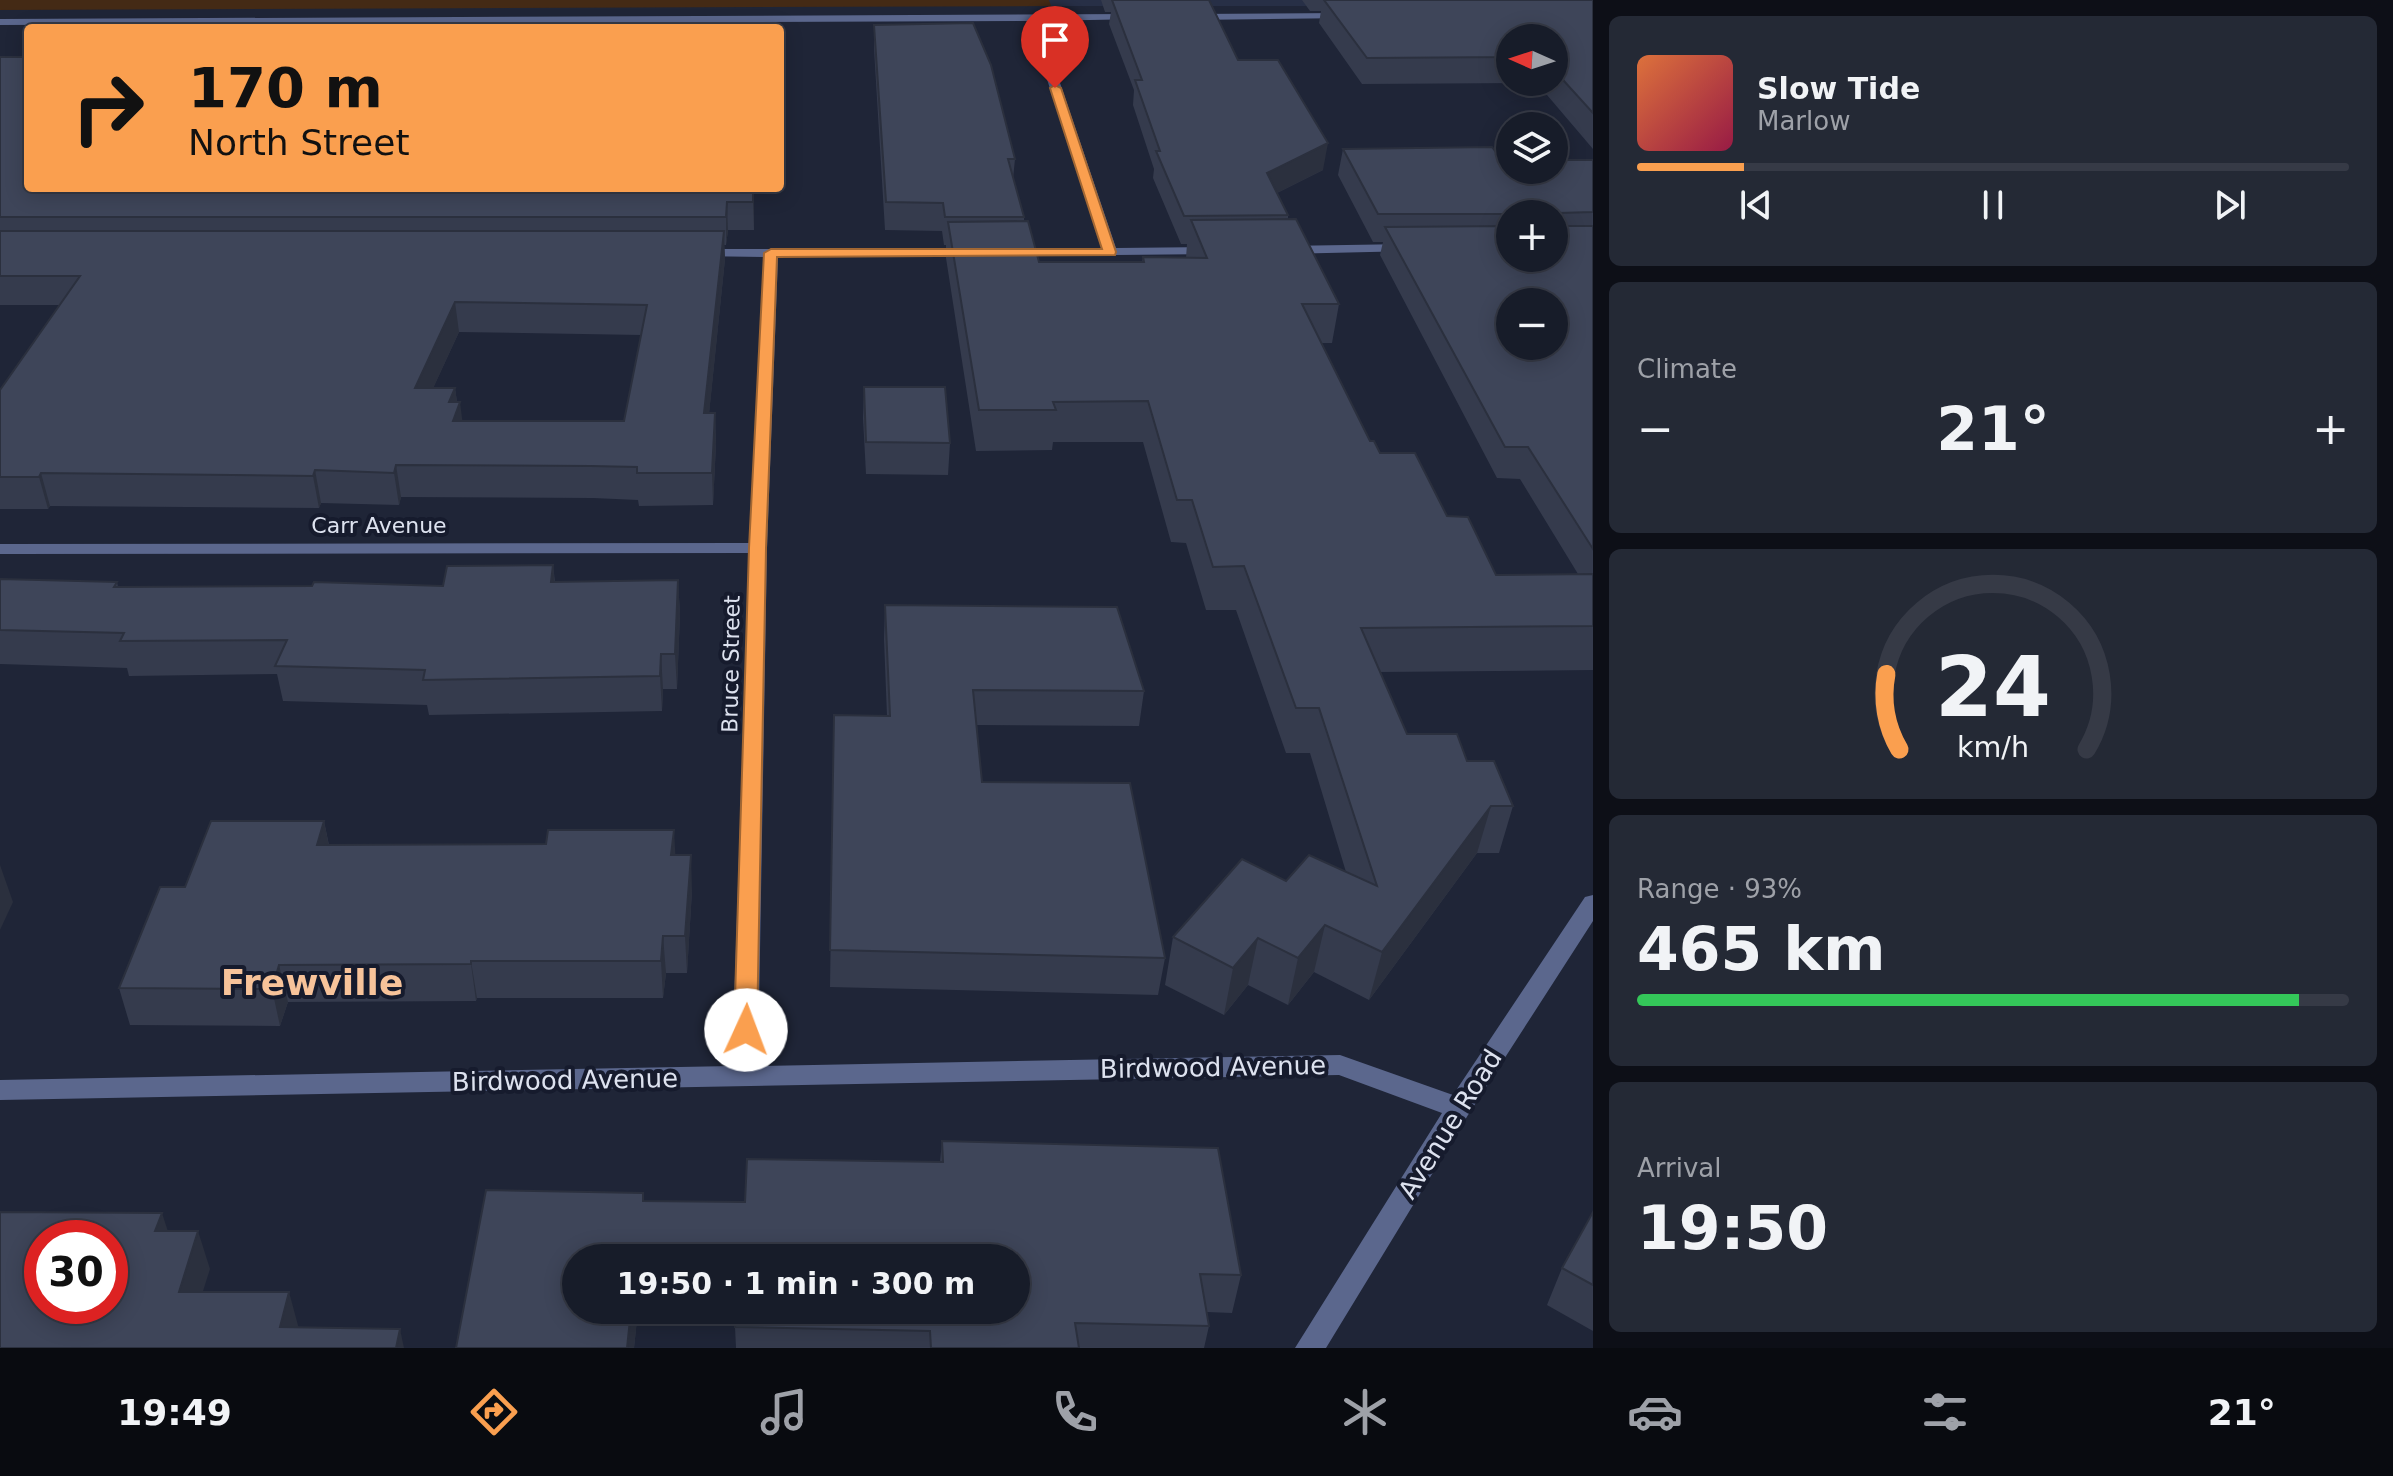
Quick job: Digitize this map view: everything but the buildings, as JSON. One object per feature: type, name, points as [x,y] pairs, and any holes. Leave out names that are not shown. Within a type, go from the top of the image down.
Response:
[{"type":"street","points":[[1187,17],[1359,16]]},
{"type":"street","points":[[1032,17],[1110,252]]},
{"type":"street","points":[[0,22],[1156,17]]},
{"type":"street","points":[[1264,250],[1418,248]]},
{"type":"street","points":[[692,253],[1233,251]]},
{"type":"street","name":"Bruce Street","points":[[745,1076],[758,548],[771,253]]},
{"type":"street","name":"Carr Avenue","points":[[0,549],[758,548]]},
{"type":"street","name":"Avenue Road","points":[[1310,1348],[1459,1108],[1593,903]]},
{"type":"street","name":"Birdwood Avenue","points":[[0,1090],[1340,1065],[1459,1108]]},
{"type":"shaded area","points":[[0,0],[1049,0],[1051,6],[0,10]]},
{"type":"shaded area","points":[[1032,0],[1593,0],[1593,6],[1034,6]]},
{"type":"district","name":"Frewville","points":[[312,982]]},
{"type":"route","points":[[746,1030],[758,548],[771,253],[1110,252],[1055,88]]}]
